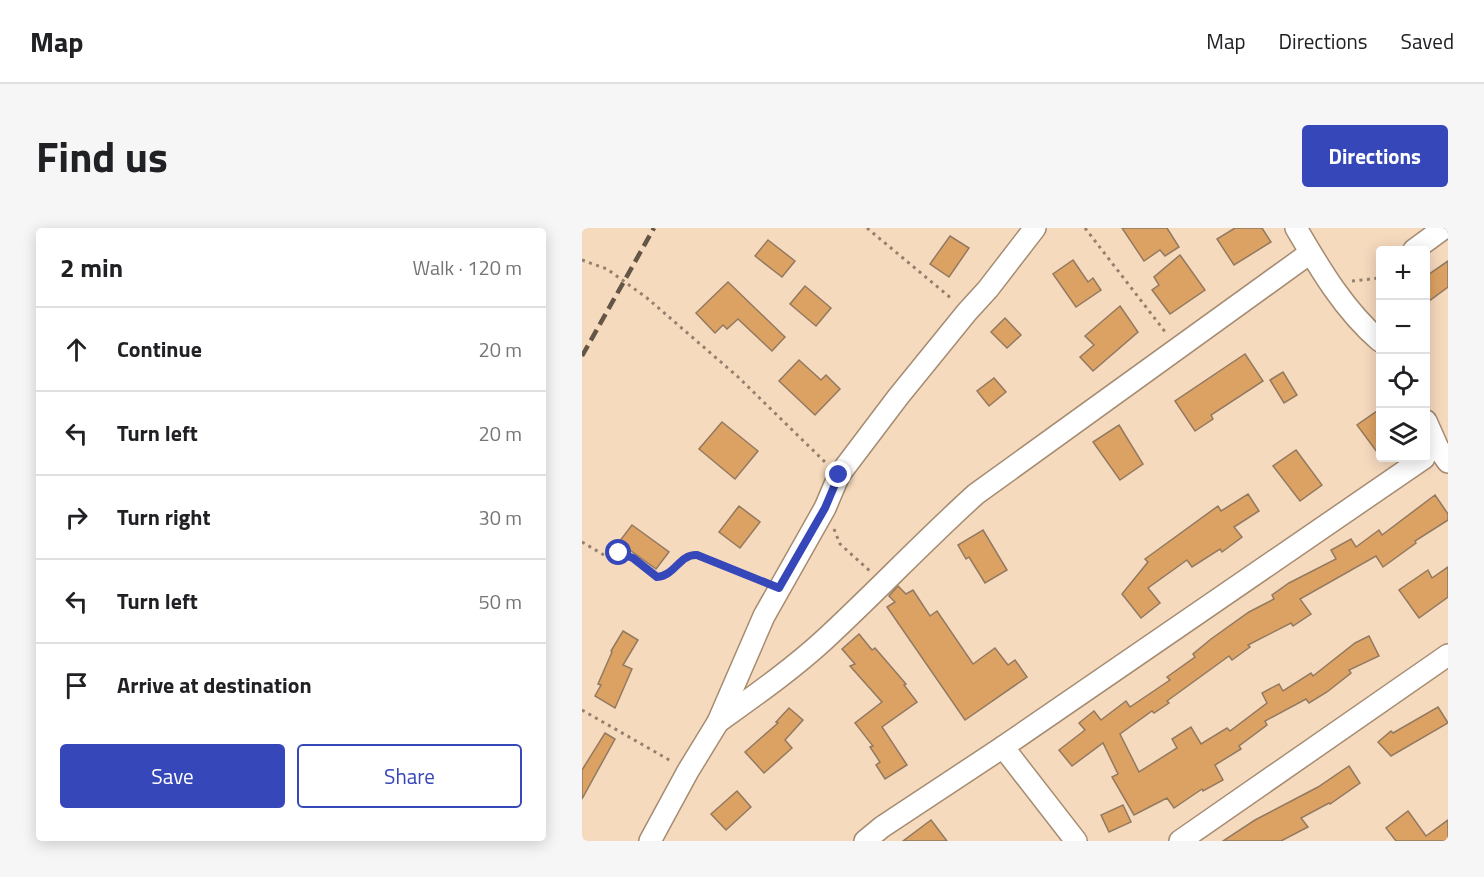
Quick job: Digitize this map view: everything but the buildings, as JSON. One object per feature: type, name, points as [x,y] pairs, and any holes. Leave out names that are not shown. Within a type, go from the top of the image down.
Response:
[{"type":"street","points":[[650,841],[718,722],[749,648],[779,588],[825,508],[839,475],[898,397],[988,289],[1035,228]]},
{"type":"street","points":[[1296,228],[1330,285],[1365,328],[1376,338]]},
{"type":"street","points":[[1419,246],[1444,228]]},
{"type":"street","points":[[718,722],[798,663],[976,494],[1310,253]]},
{"type":"street","points":[[865,841],[882,827],[1434,456],[1430,440]]},
{"type":"street","points":[[1180,841],[1448,655]]},
{"type":"street","points":[[1003,747],[1076,841]]},
{"type":"path","points":[[867,228],[967,312]]},
{"type":"path","points":[[1085,228],[1178,349]]},
{"type":"path","points":[[582,260],[607,268],[647,298],[736,376],[839,475]]},
{"type":"path","points":[[1330,285],[1344,281],[1376,278]]},
{"type":"path","points":[[825,508],[840,544],[882,583]]},
{"type":"path","points":[[582,542],[604,555],[626,554],[657,577],[668,574],[687,556],[697,555],[779,588]]},
{"type":"path","points":[[582,710],[688,771]]},
{"type":"railway","points":[[582,356],[654,228]]},
{"type":"route","points":[[619,553],[633,558],[657,577],[672,572],[687,556],[697,555],[779,588],[825,508],[839,475]]}]
